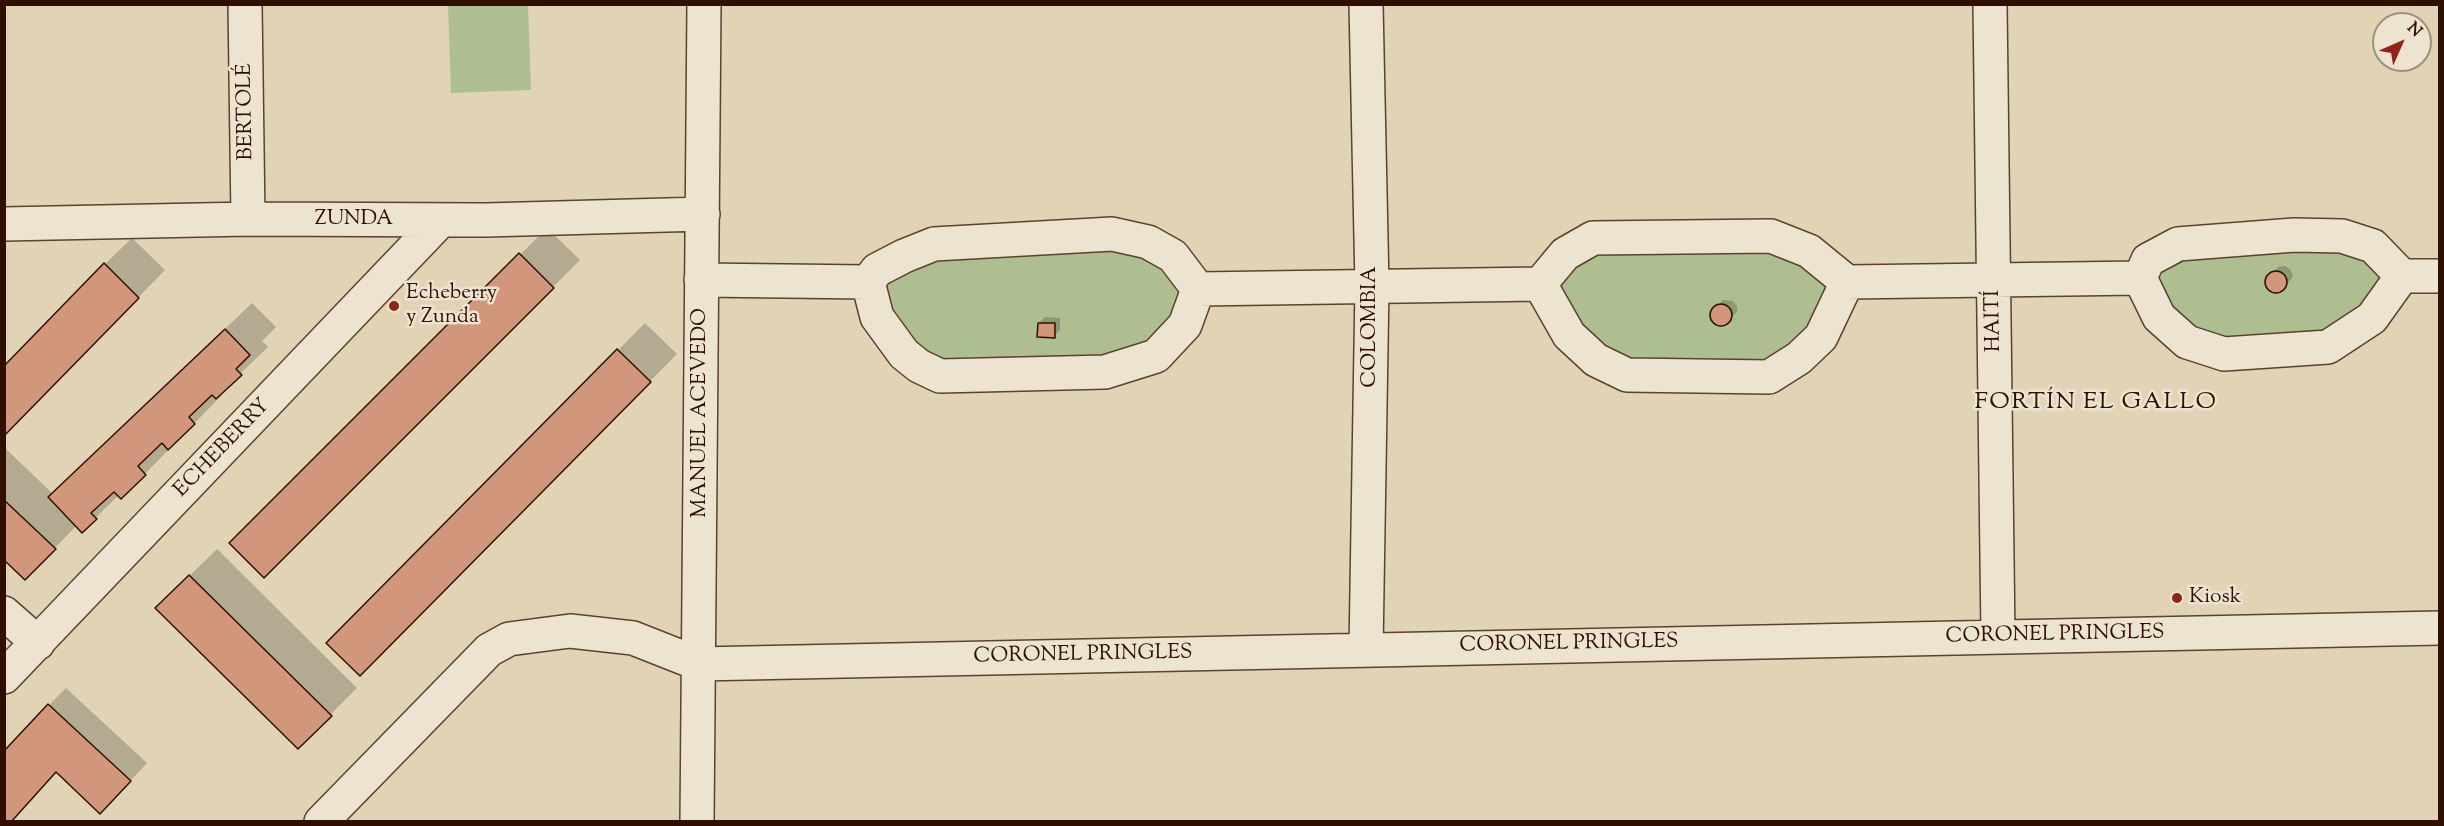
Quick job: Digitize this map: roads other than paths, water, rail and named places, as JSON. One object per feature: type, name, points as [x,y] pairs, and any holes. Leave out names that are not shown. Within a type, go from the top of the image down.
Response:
[{"type":"street","name":"BERTOLÉ","points":[[245,4],[248,219]]},
{"type":"street","name":"MANUEL ACEVEDO","points":[[698,822],[704,4]]},
{"type":"street","name":"COLOMBIA","points":[[1366,4],[1372,286],[1366,649]]},
{"type":"street","name":"HAITÍ","points":[[1990,4],[1998,637]]},
{"type":"street","name":"ZUNDA","points":[[4,224],[248,219],[441,220],[703,214]]},
{"type":"street","name":"ECHEBERRY","points":[[4,677],[441,220]]},
{"type":"street","points":[[868,282],[877,270],[934,244],[1112,234],[1148,242],[1173,256],[1198,289]]},
{"type":"street","points":[[2402,276],[2372,318],[2328,347],[2224,354],[2187,342],[2158,317],[2140,278],[2148,260],[2178,244],[2294,235],[2342,236],[2373,246],[2402,276],[2439,276]]},
{"type":"street","points":[[1198,289],[1540,284],[1565,254],[1593,238],[1771,236],[1809,251],[1847,282],[2140,278]]},
{"type":"street","points":[[701,280],[868,282]]},
{"type":"street","points":[[868,282],[877,317],[904,354],[919,366],[940,376],[1105,372],[1156,356],[1185,325],[1198,289]]},
{"type":"street","points":[[1540,284],[1569,335],[1596,360],[1627,375],[1768,377],[1799,358],[1821,337],[1847,282]]},
{"type":"street","points":[[4,613],[38,644]]},
{"type":"street","name":"CORONEL PRINGLES","points":[[699,664],[2439,628]]},
{"type":"street","points":[[321,822],[489,650],[509,639],[570,631],[633,638],[699,664]]},
{"type":"place","name":"Echeberry y Zunda","points":[[394,306]]},
{"type":"place","name":"Kiosk","points":[[2177,598]]},
{"type":"district","name":"FORTÍN EL GALLO","points":[[2096,404]]}]
